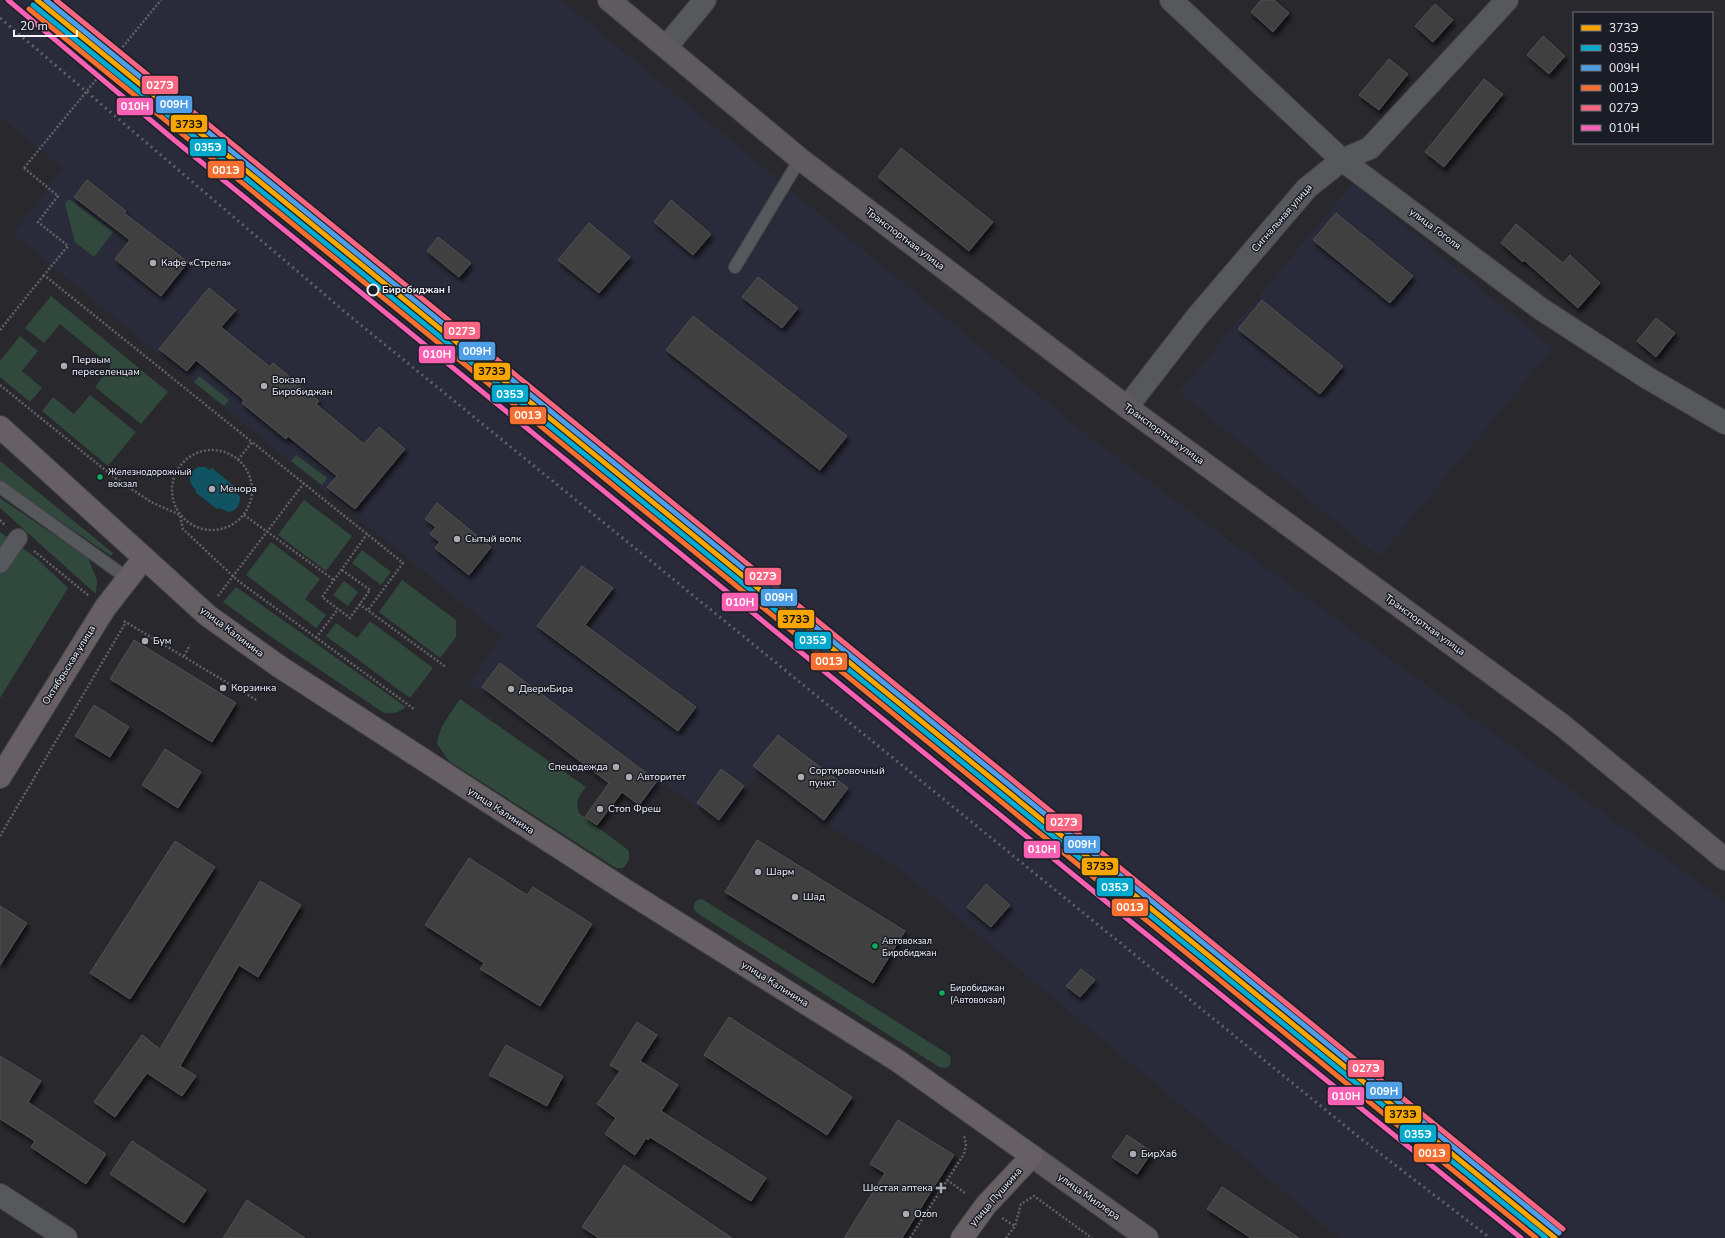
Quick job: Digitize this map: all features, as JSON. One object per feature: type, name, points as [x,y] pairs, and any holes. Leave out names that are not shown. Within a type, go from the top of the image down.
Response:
[{"type":"main road","name":"Транспортная улица","points":[[609,0],[800,159],[1127,407],[1562,725],[1725,859]]},
{"type":"main road","name":"улица Калинина","points":[[0,427],[206,615],[280,667],[612,881],[898,1061],[1032,1156]]},
{"type":"main road","name":"Октябрьская улица","points":[[0,777],[105,608],[144,558]]},
{"type":"main road","name":"улица Пушкина","points":[[962,1238],[986,1205],[1032,1156]]},
{"type":"main road","name":"улица Миллера","points":[[1032,1156],[1147,1238]]},
{"type":"street","points":[[666,47],[705,0]]},
{"type":"street","name":"улица Гоголя","points":[[1172,0],[1342,160],[1541,309],[1646,378],[1725,423]]},
{"type":"street","name":"Сигнальная улица","points":[[1127,407],[1196,318],[1307,188],[1342,160],[1370,148],[1507,0]]},
{"type":"street","points":[[0,564],[18,538]]},
{"type":"street","points":[[0,1195],[66,1238]]},
{"type":"lane","points":[[735,267],[800,159]]},
{"type":"lane","points":[[0,487],[127,578]]},
{"type":"path","points":[[0,330],[68,246],[38,222],[58,196],[24,168],[161,0]]},
{"type":"path","points":[[104,70],[188,138]]},
{"type":"path","points":[[44,276],[403,563],[368,610]]},
{"type":"path","points":[[0,385],[115,478],[151,502],[180,515],[194,526],[212,530],[230,526],[244,515],[252,498],[251,480],[244,464],[229,453],[212,449],[194,453],[180,464],[172,481],[172,499],[180,515],[183,529],[233,576],[414,709]]},
{"type":"path","points":[[238,460],[252,442]]},
{"type":"path","points":[[216,599],[304,484]]},
{"type":"path","points":[[244,515],[334,580]]},
{"type":"path","points":[[0,520],[18,538],[95,601]]},
{"type":"path","points":[[342,570],[370,590],[350,618],[322,598],[367,534]]},
{"type":"path","points":[[359,604],[446,667]]},
{"type":"path","points":[[316,638],[338,609]]},
{"type":"path","points":[[120,618],[258,701]]},
{"type":"path","points":[[0,836],[126,622]]},
{"type":"path","points":[[184,656],[190,645]]},
{"type":"path","points":[[910,1238],[964,1154],[966,1145],[965,1135],[959,1131]]},
{"type":"path","points":[[947,1180],[965,1193]]},
{"type":"path","points":[[1006,1238],[1015,1226],[1021,1204],[1034,1196],[1092,1238]]},
{"type":"shaded area","points":[[0,0],[561,0],[1092,439],[1374,647],[1725,901],[1725,1238],[1339,1238],[901,870],[822,821],[757,774],[721,825],[664,783],[641,811],[469,682],[502,636],[13,234],[62,168],[0,117]]},
{"type":"shaded area","points":[[1353,183],[1553,348],[1379,557],[1179,392]]},
{"type":"green space","points":[[69,199],[113,232],[94,257],[75,242],[65,204]]},
{"type":"green space","points":[[51,296],[168,392],[141,424],[95,387],[111,366],[60,324],[44,343],[25,328]]},
{"type":"green space","points":[[20,336],[38,351],[22,371],[42,388],[30,402],[0,377],[0,361]]},
{"type":"green space","points":[[199,376],[229,400],[224,406],[194,382]]},
{"type":"green space","points":[[90,395],[136,432],[108,466],[42,411],[53,397],[74,414]]},
{"type":"green space","points":[[296,455],[327,478],[322,485],[291,461]]},
{"type":"green space","points":[[0,461],[113,553],[111,556],[0,480]]},
{"type":"green space","points":[[0,498],[88,558],[97,580],[96,594],[0,508]]},
{"type":"green space","points":[[304,500],[352,536],[326,571],[278,535]]},
{"type":"green space","points":[[0,532],[36,558],[68,588],[0,698]]},
{"type":"green space","points":[[271,542],[320,579],[305,599],[326,615],[316,628],[246,575]]},
{"type":"green space","points":[[362,550],[391,572],[381,585],[352,563]]},
{"type":"green space","points":[[402,580],[456,620],[456,637],[440,658],[379,612]]},
{"type":"green space","points":[[344,581],[358,592],[348,606],[333,595]]},
{"type":"green space","points":[[236,587],[406,707],[395,713],[384,713],[280,643],[223,602]]},
{"type":"green space","points":[[370,621],[433,668],[410,698],[326,636],[336,623],[357,638]]},
{"type":"green space","points":[[460,699],[586,787],[578,799],[577,805],[579,813],[628,850],[629,860],[623,868],[616,868],[449,761],[437,744],[438,738],[446,720]]},
{"type":"green space","points":[[702,899],[948,1054],[951,1058],[950,1065],[946,1068],[939,1067],[697,913],[694,909],[694,904],[697,900]]},
{"type":"water","points":[[198,467],[205,467],[210,470],[212,468],[234,486],[233,488],[240,497],[239,505],[236,508],[229,512],[219,508],[217,509],[195,492],[196,490],[190,481],[190,475],[194,469]]},
{"type":"building","points":[[1261,0],[1274,0],[1289,13],[1273,32],[1251,12]]},
{"type":"building","points":[[1435,4],[1453,20],[1433,42],[1415,26]]},
{"type":"building","points":[[1543,36],[1565,56],[1549,74],[1527,55]]},
{"type":"building","points":[[1389,59],[1408,74],[1379,110],[1359,95]]},
{"type":"building","points":[[1484,79],[1503,94],[1444,167],[1425,152]]},
{"type":"building","points":[[901,148],[993,222],[969,251],[878,177]]},
{"type":"building","points":[[87,180],[126,211],[124,213],[188,262],[161,296],[115,259],[130,240],[74,197]]},
{"type":"building","points":[[671,200],[711,234],[693,255],[654,222]]},
{"type":"building","points":[[1336,213],[1413,276],[1390,303],[1313,240]]},
{"type":"building","points":[[589,223],[630,257],[599,293],[558,260]]},
{"type":"building","points":[[1516,224],[1563,263],[1570,255],[1600,283],[1578,308],[1524,260],[1523,262],[1501,243]]},
{"type":"building","points":[[438,237],[471,263],[459,277],[427,251]]},
{"type":"building","points":[[758,277],[798,308],[782,328],[742,297]]},
{"type":"building","name":"Вокзал Биробиджан","points":[[209,288],[236,310],[221,327],[270,367],[273,363],[319,401],[316,404],[364,444],[379,427],[405,449],[355,509],[327,487],[337,476],[288,436],[286,439],[242,403],[244,400],[196,360],[187,371],[159,349]]},
{"type":"building","points":[[1262,300],[1343,366],[1320,394],[1238,329]]},
{"type":"building","points":[[693,316],[847,436],[820,470],[666,350]]},
{"type":"building","points":[[1656,318],[1675,333],[1656,357],[1637,341]]},
{"type":"building","points":[[437,503],[491,547],[469,575],[435,548],[440,542],[430,534],[436,527],[425,519]]},
{"type":"building","points":[[582,566],[613,588],[585,625],[696,707],[678,731],[537,626]]},
{"type":"building","points":[[134,640],[236,703],[212,742],[110,679]]},
{"type":"building","points":[[500,663],[657,781],[639,805],[622,792],[597,825],[585,817],[609,783],[482,687]]},
{"type":"building","points":[[94,705],[129,727],[110,757],[75,736]]},
{"type":"building","name":"Сортировочный пункт","points":[[778,735],[848,788],[824,820],[753,766]]},
{"type":"building","points":[[165,749],[201,772],[178,808],[142,785]]},
{"type":"building","points":[[721,769],[744,786],[719,820],[697,803]]},
{"type":"building","points":[[757,840],[905,931],[873,983],[725,892]]},
{"type":"building","points":[[175,841],[215,867],[130,999],[90,973]]},
{"type":"building","points":[[469,858],[527,895],[533,887],[592,924],[540,1006],[480,969],[484,963],[425,925]]},
{"type":"building","points":[[260,881],[301,905],[258,977],[239,965],[180,1066],[196,1076],[182,1096],[147,1073],[115,1117],[94,1102],[142,1035],[160,1049]]},
{"type":"building","points":[[986,884],[1010,905],[991,927],[967,907]]},
{"type":"building","points":[[0,906],[27,923],[0,965]]},
{"type":"building","points":[[1081,969],[1095,980],[1080,997],[1066,986]]},
{"type":"building","points":[[729,1017],[852,1097],[827,1135],[704,1055]]},
{"type":"building","points":[[637,1022],[657,1035],[640,1061],[678,1085],[661,1111],[766,1178],[751,1201],[650,1137],[648,1140],[646,1138],[635,1155],[605,1134],[616,1118],[597,1104],[620,1071],[610,1065]]},
{"type":"building","points":[[506,1045],[563,1076],[547,1106],[489,1075]]},
{"type":"building","points":[[0,1056],[41,1081],[28,1102],[106,1154],[86,1184],[31,1147],[35,1141],[0,1119]]},
{"type":"building","points":[[898,1120],[954,1155],[902,1238],[844,1238],[885,1173],[870,1164]]},
{"type":"building","points":[[1127,1135],[1152,1152],[1137,1174],[1112,1157]]},
{"type":"building","points":[[132,1141],[206,1190],[184,1223],[110,1174]]},
{"type":"building","points":[[624,1165],[732,1238],[599,1238],[582,1227]]},
{"type":"building","points":[[1222,1187],[1299,1238],[1251,1238],[1207,1209]]},
{"type":"building","points":[[247,1200],[305,1238],[223,1238]]},
{"type":"railway","points":[[0,18],[351,317],[1360,1138],[1490,1238]]},
{"type":"transit line","name":"010Н","points":[[8,0],[173,139],[1120,913],[1521,1238]]},
{"type":"transit line","name":"373Э","points":[[37,0],[1555,1238]]},
{"type":"transit line","name":"009Н","points":[[46,0],[1559,1233]]},
{"type":"transit line","name":"027Э","points":[[56,0],[1563,1229]]},
{"type":"transit line","name":"035Э","points":[[33,5],[1546,1238]]},
{"type":"transit line","name":"001Э","points":[[29,9],[1536,1238]]},
{"type":"place","name":"Кафе «Стрела»","points":[[153,263]]},
{"type":"place","name":"Биробиджан I","points":[[373,290]]},
{"type":"place","name":"Первым переселенцам","points":[[64,366]]},
{"type":"place","name":"Вокзал Биробиджан","points":[[264,386]]},
{"type":"place","name":"Железнодорожный вокзал","points":[[100,477]]},
{"type":"place","name":"Менора","points":[[212,489]]},
{"type":"place","name":"Сытый волк","points":[[457,539]]},
{"type":"place","name":"Бум","points":[[145,641]]},
{"type":"place","name":"Корзинка","points":[[223,688]]},
{"type":"place","name":"ДвериБира","points":[[511,689]]},
{"type":"place","name":"Спецoдежда","points":[[616,767]]},
{"type":"place","name":"Авторитет","points":[[629,777]]},
{"type":"place","name":"Сортировочный пункт","points":[[801,777]]},
{"type":"place","name":"Стоп Фреш","points":[[600,809]]},
{"type":"place","name":"Шарм","points":[[758,872]]},
{"type":"place","name":"Шад","points":[[795,897]]},
{"type":"place","name":"Автовокзал Биробиджан","points":[[875,946]]},
{"type":"place","name":"Биробиджан (Автовокзал)","points":[[942,993]]},
{"type":"place","name":"БирХаб","points":[[1133,1154]]},
{"type":"place","name":"Шестая аптека","points":[[941,1188]]},
{"type":"place","name":"Ozon","points":[[906,1214]]}]
